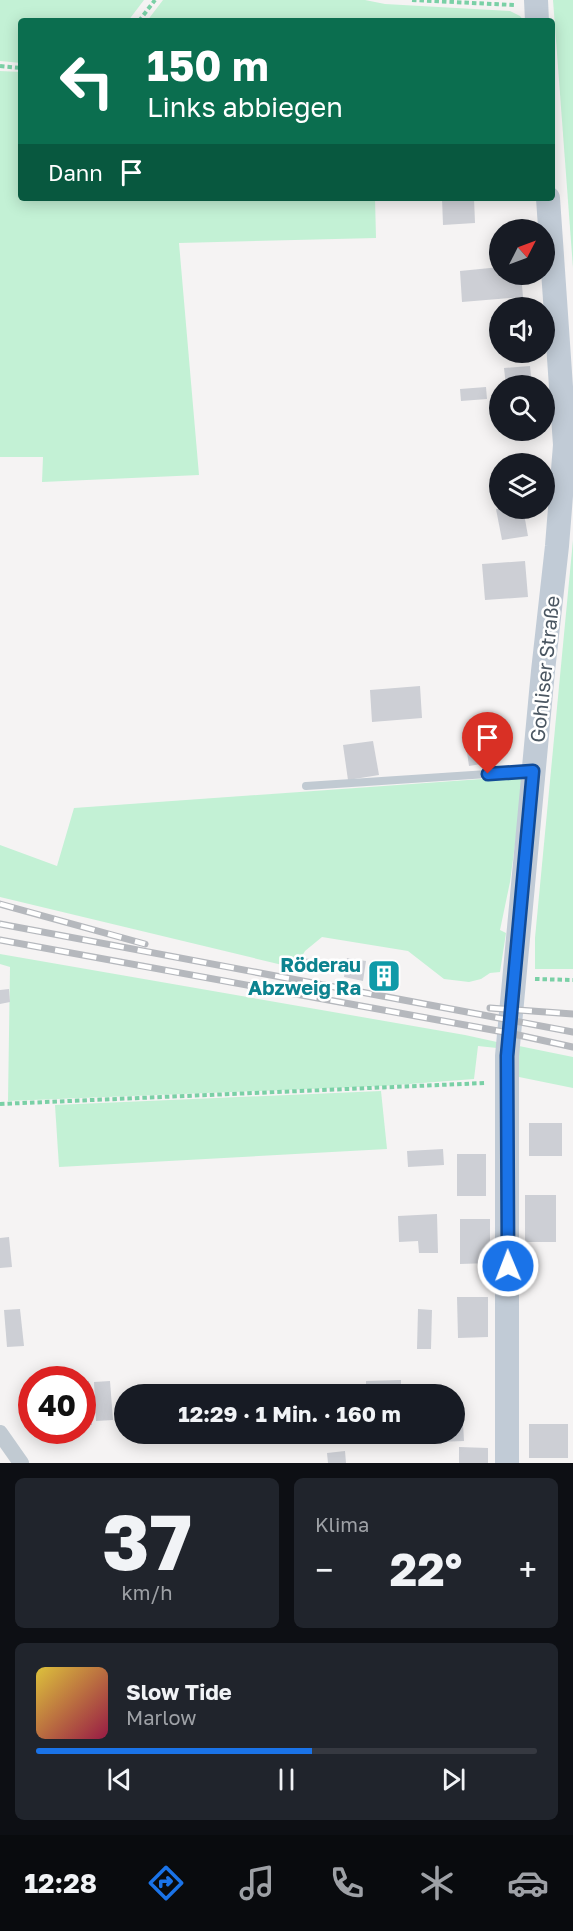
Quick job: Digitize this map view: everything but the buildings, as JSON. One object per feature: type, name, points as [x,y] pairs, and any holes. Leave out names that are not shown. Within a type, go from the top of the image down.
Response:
[{"type":"street","name":"Gohliser Straße","points":[[507,1463],[506,1082],[513,976],[557,546],[565,445],[564,310],[548,201]]},
{"type":"street","points":[[0,1432],[21,1463]]},
{"type":"lane","points":[[306,786],[533,771]]},
{"type":"path","points":[[141,18],[155,0]]},
{"type":"path","points":[[412,0],[536,9]]},
{"type":"path","points":[[0,66],[18,68]]},
{"type":"path","points":[[513,976],[542,980],[573,980]]},
{"type":"path","points":[[0,1104],[506,1082]]},
{"type":"green space","points":[[0,0],[144,0],[130,18],[18,18],[18,63],[0,61]]},
{"type":"green space","points":[[163,0],[365,0],[385,4],[510,11],[522,18],[149,18]]},
{"type":"green space","points":[[553,0],[573,0],[573,268],[555,18]]},
{"type":"green space","points":[[0,71],[18,72],[18,201],[375,201],[376,238],[179,243],[199,475],[42,482],[43,457],[0,457]]},
{"type":"green space","points":[[573,540],[573,969],[535,969],[535,938]]},
{"type":"green space","points":[[524,776],[510,882],[500,930],[506,933],[500,972],[490,973],[481,979],[469,982],[444,979],[408,951],[322,937],[305,951],[295,968],[0,897],[0,845],[57,866],[74,808]]},
{"type":"green space","points":[[0,954],[465,1035],[497,1042],[497,1048],[478,1046],[474,1079],[383,1086],[8,1101],[10,967],[0,964]]},
{"type":"green space","points":[[519,1046],[573,1057],[573,1088],[519,1077]]},
{"type":"green space","points":[[381,1091],[387,1149],[59,1167],[55,1105]]},
{"type":"railway","points":[[0,904],[145,944]]},
{"type":"railway","points":[[0,924],[573,1032]]},
{"type":"railway","points":[[0,940],[509,1033],[573,1047]]},
{"type":"railway","points":[[490,1008],[573,1014]]},
{"type":"place","name":"Röderau Abzweig Ra","points":[[384,976]]},
{"type":"route","points":[[488,774],[533,771],[507,1056],[508,1266]]}]
